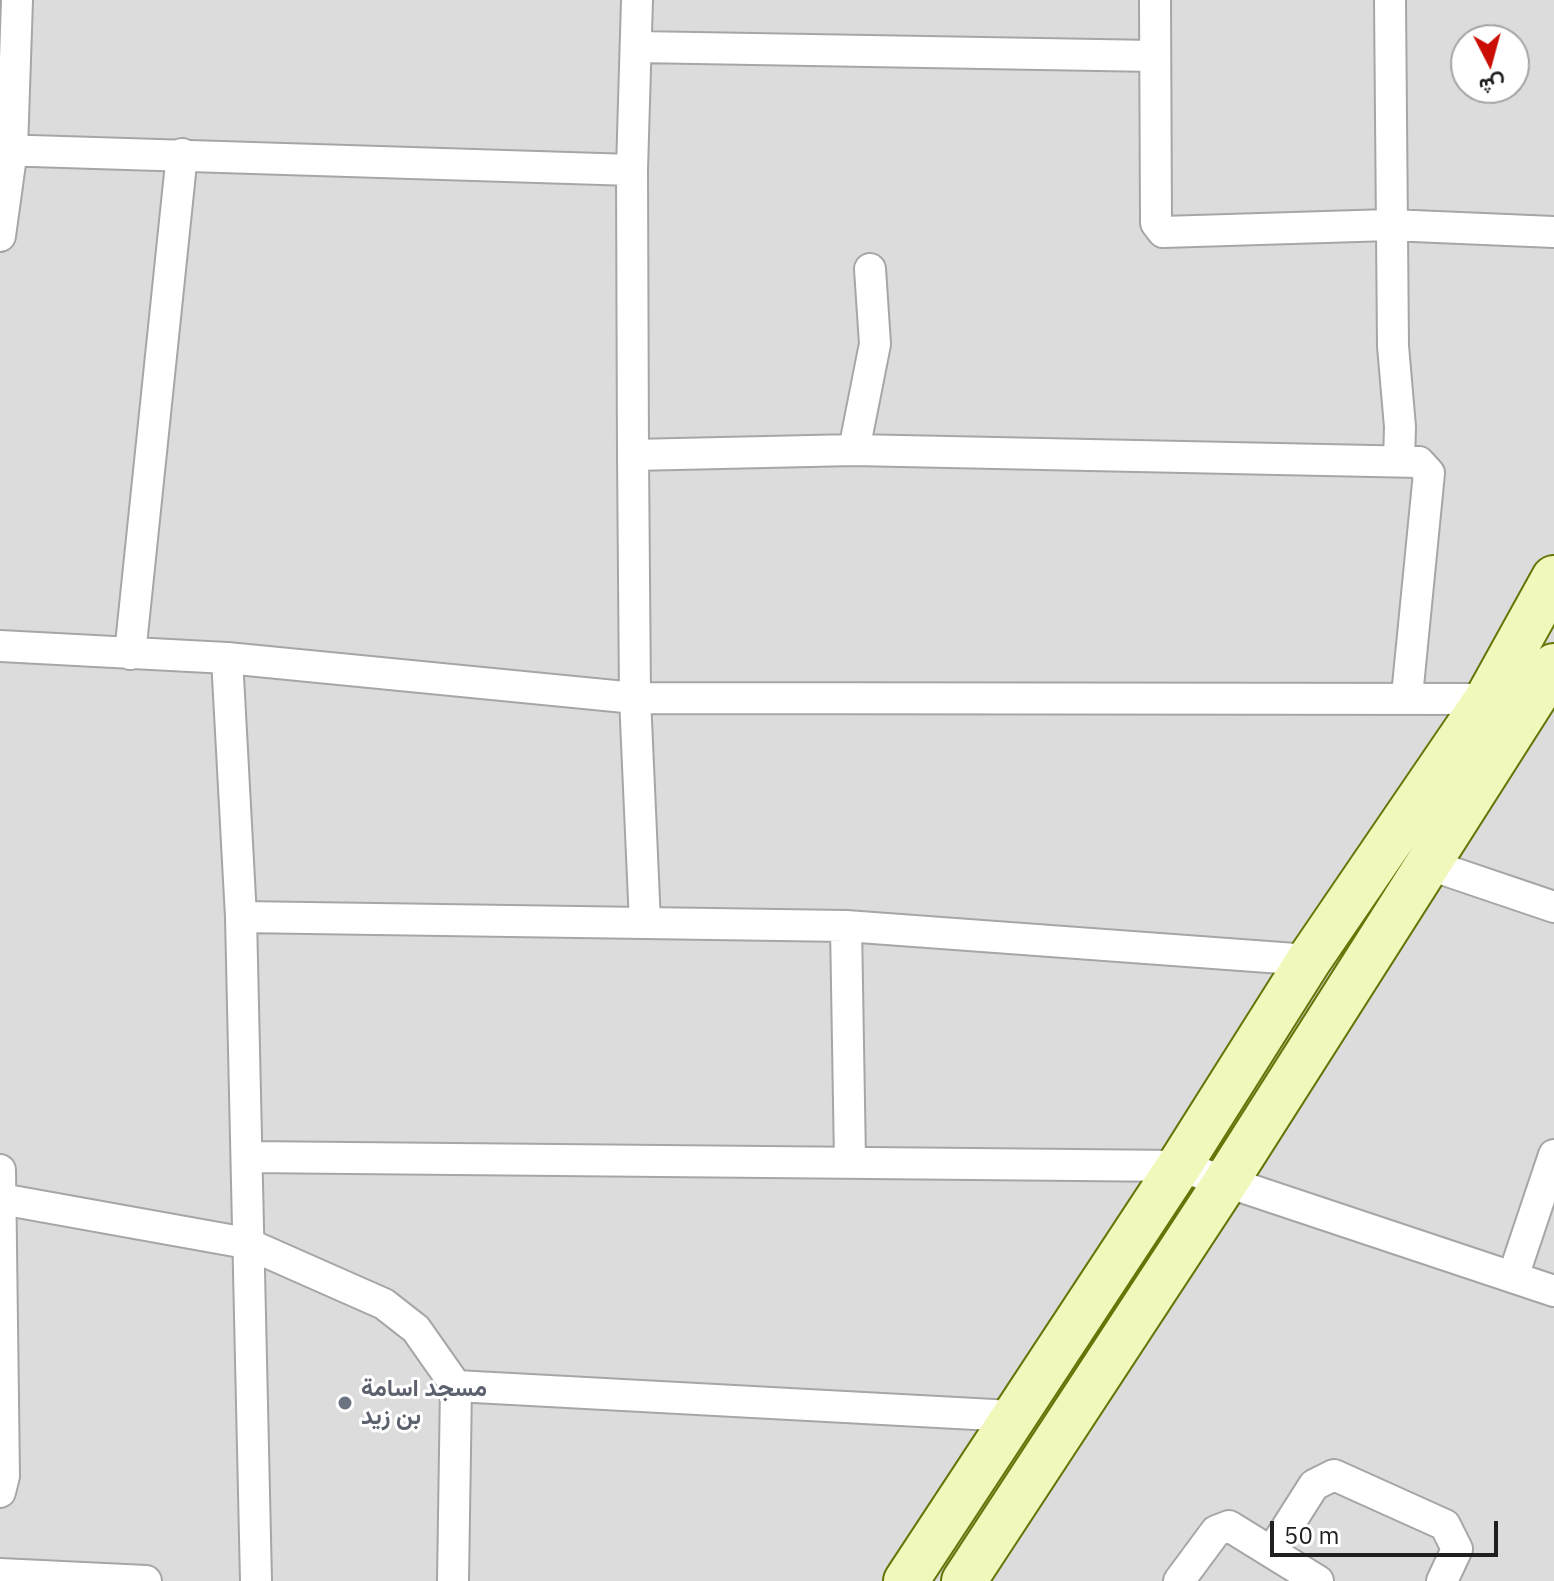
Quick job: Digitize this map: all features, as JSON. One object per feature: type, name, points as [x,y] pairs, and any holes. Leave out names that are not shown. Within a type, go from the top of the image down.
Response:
[{"type":"main road","points":[[906,1581],[1179,1166],[1309,960],[1487,699],[1539,638],[1554,578]]},
{"type":"main road","points":[[964,1581],[1225,1183],[1554,666]]},
{"type":"street","points":[[0,236],[17,0]]},
{"type":"street","points":[[637,0],[632,170],[635,698],[645,923]]},
{"type":"street","points":[[1155,0],[1156,223],[1163,232],[1390,225],[1554,232]]},
{"type":"street","points":[[1390,0],[1390,225],[1399,461]]},
{"type":"street","points":[[638,47],[1155,56]]},
{"type":"street","points":[[6,150],[632,170]]},
{"type":"street","points":[[130,654],[182,154]]},
{"type":"street","points":[[854,450],[875,344],[870,269]]},
{"type":"street","points":[[633,455],[854,450],[1419,462],[1429,473],[1407,696]]},
{"type":"street","points":[[0,646],[227,658],[635,698],[1407,696],[1487,699]]},
{"type":"street","points":[[227,658],[241,917],[256,1581]]},
{"type":"street","points":[[1430,865],[1554,907]]},
{"type":"street","points":[[241,917],[846,926],[1309,960]]},
{"type":"street","points":[[846,926],[850,1161]]},
{"type":"street","points":[[1513,1277],[1554,1155]]},
{"type":"street","points":[[247,1157],[1179,1166],[1554,1291]]},
{"type":"street","points":[[0,1170],[1,1481]]},
{"type":"street","points":[[1,1199],[246,1243],[384,1304],[416,1329],[456,1386],[453,1581]]},
{"type":"street","points":[[456,1386],[1012,1416]]},
{"type":"street","points":[[1272,1551],[1314,1485],[1334,1475],[1445,1525],[1457,1549],[1442,1581]]},
{"type":"street","points":[[1179,1581],[1222,1527],[1243,1531],[1318,1581]]},
{"type":"street","points":[[0,1574],[146,1581]]},
{"type":"shaded area","points":[[0,0],[1554,0],[1554,1581],[0,1581]]},
{"type":"place","name":"مسجد اسامة بن زيد","points":[[345,1403]]}]
